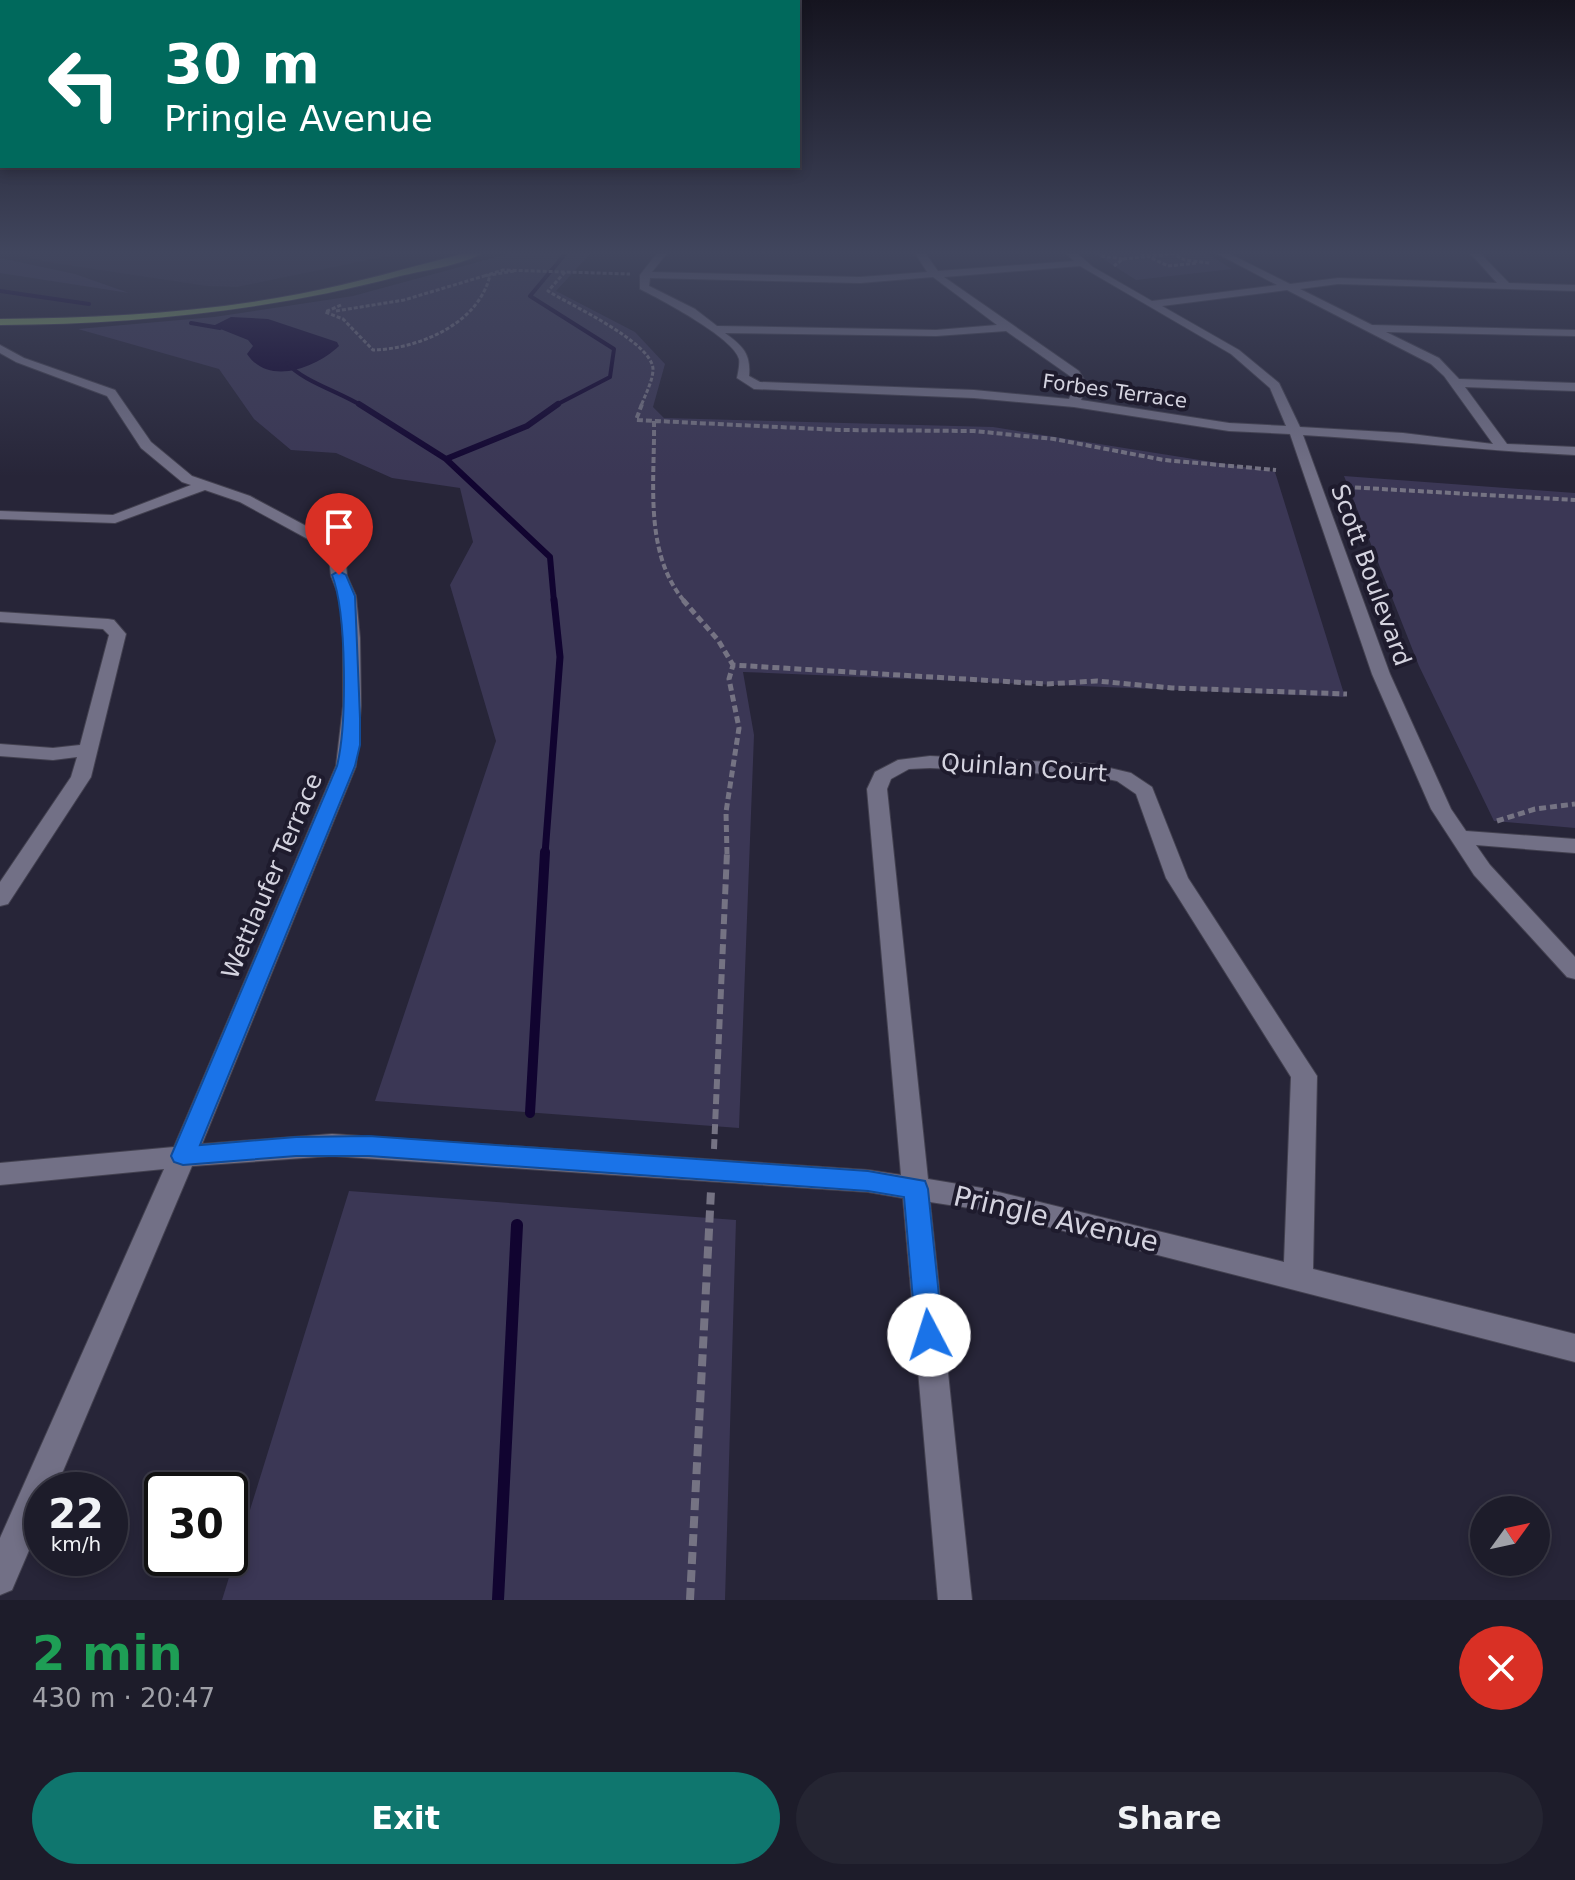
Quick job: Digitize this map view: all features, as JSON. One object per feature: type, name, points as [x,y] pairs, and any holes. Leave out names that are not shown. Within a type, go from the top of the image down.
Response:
[{"type":"street","points":[[715,329],[726,328]]},
{"type":"street","points":[[755,328],[947,333],[1002,328]]},
{"type":"street","points":[[1010,328],[1075,374],[1081,385],[1074,403]]},
{"type":"street","name":"Scott Boulevard","points":[[1192,328],[1235,352],[1264,374],[1279,392],[1381,674],[1429,785],[1458,837],[1482,870],[1575,971]]},
{"type":"street","points":[[1370,328],[1575,333]]},
{"type":"street","points":[[1370,328],[1435,361],[1456,383],[1503,448]]},
{"type":"street","name":"Forbes Terrace","points":[[715,329],[743,354],[743,378],[758,386],[974,394],[1074,403],[1218,426],[1575,451]]},
{"type":"street","name":"Wettlaufer Terrace","points":[[0,348],[12,356],[111,393],[146,445],[177,472],[202,486],[245,499],[328,541],[337,551],[339,575],[348,596],[352,718],[346,766],[183,1156],[0,1578]]},
{"type":"street","points":[[1456,383],[1575,387]]},
{"type":"street","points":[[0,515],[115,519],[202,486]]},
{"type":"street","points":[[0,617],[95,622],[108,624],[118,634],[89,750],[73,790],[0,899]]},
{"type":"street","points":[[0,750],[53,754],[89,750]]},
{"type":"street","name":"Quinlan Court","points":[[916,1189],[877,789],[879,780],[894,767],[930,762],[1110,772],[1137,783],[1145,791],[1177,878],[1304,1076],[1298,1278]]},
{"type":"street","points":[[1458,837],[1575,846]]},
{"type":"street","name":"Pringle Avenue","points":[[0,1174],[332,1145],[868,1181],[982,1199],[1575,1348]]},
{"type":"street","points":[[916,1189],[955,1600]]},
{"type":"path","points":[[351,328],[373,350],[397,348],[439,335],[447,328]]},
{"type":"path","points":[[614,328],[652,362],[654,371],[641,399],[636,420],[840,430],[974,431],[1054,439],[1164,460],[1276,470]]},
{"type":"path","points":[[654,421],[656,539],[660,562],[675,590],[718,640],[733,665],[729,679],[739,728],[726,812],[727,888],[690,1600]]},
{"type":"path","points":[[1346,487],[1575,500]]},
{"type":"path","points":[[733,665],[1047,684],[1097,681],[1172,688],[1347,694]]},
{"type":"path","points":[[1492,823],[1514,814],[1575,804]]},
{"type":"shaded area","points":[[217,328],[294,328],[337,342],[339,346],[318,361],[280,372],[256,364],[247,354],[253,346],[248,340]]},
{"type":"shaded area","points":[[627,328],[635,332],[665,364],[653,407],[664,418],[993,427],[1275,472],[1345,697],[743,672],[754,735],[739,1128],[375,1101],[496,741],[450,585],[473,542],[460,488],[392,478],[336,453],[291,450],[254,419],[219,369],[78,329]]},
{"type":"shaded area","points":[[1344,476],[1575,493],[1575,828],[1494,821],[1419,666]]},
{"type":"shaded area","points":[[349,1191],[736,1220],[725,1600],[222,1600],[229,1576],[248,1576],[248,1516]]},
{"type":"waterway","points":[[554,406],[610,377],[614,349],[580,328]]},
{"type":"waterway","points":[[287,363],[302,375],[362,406]]},
{"type":"waterway","points":[[359,404],[446,459]]},
{"type":"waterway","points":[[446,459],[527,426],[558,404]]},
{"type":"waterway","points":[[446,459],[550,557],[554,602]]},
{"type":"waterway","points":[[545,854],[560,657],[554,600]]},
{"type":"waterway","points":[[530,1113],[545,852]]},
{"type":"waterway","points":[[498,1600],[517,1225]]},
{"type":"route","points":[[339,575],[348,596],[352,718],[346,766],[183,1156],[332,1145],[369,1146],[868,1181],[916,1189],[929,1335]]}]
